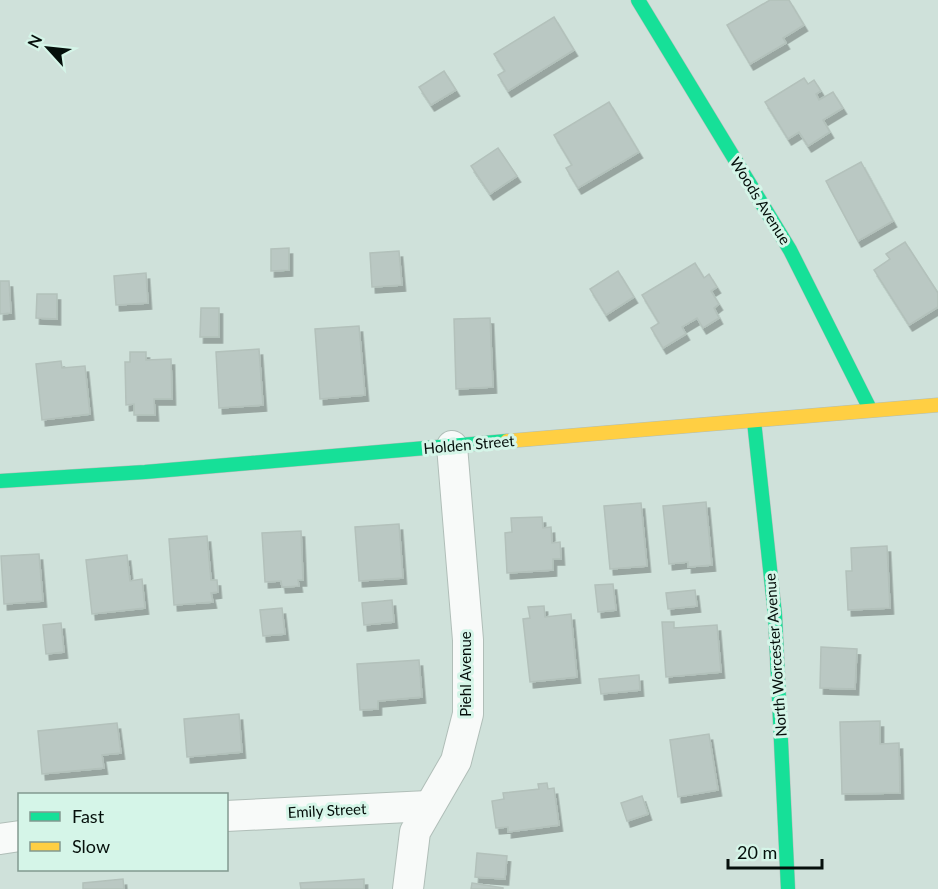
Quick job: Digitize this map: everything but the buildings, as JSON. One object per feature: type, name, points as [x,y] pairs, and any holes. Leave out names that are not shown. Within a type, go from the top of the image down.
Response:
[{"type":"main road","name":"Woods Avenue","points":[[638,0],[790,250],[870,410]]},
{"type":"main road","name":"Holden Street","points":[[0,481],[145,472],[938,405]]},
{"type":"main road","name":"North Worcester Avenue","points":[[754,421],[775,615],[789,889]]},
{"type":"street","name":"Piehl Avenue","points":[[408,889],[416,832],[428,806],[447,780],[456,760],[468,714],[468,640],[452,446]]},
{"type":"street","name":"Emily Street","points":[[228,816],[428,806]]},
{"type":"street","points":[[0,839],[18,836]]},
{"type":"traffic: fast","points":[[638,0],[790,250],[870,409]]},
{"type":"traffic: fast","points":[[754,421],[775,615],[788,889]]},
{"type":"traffic: fast","points":[[0,481],[145,472],[507,441]]},
{"type":"traffic: slow","points":[[507,441],[938,405]]}]
